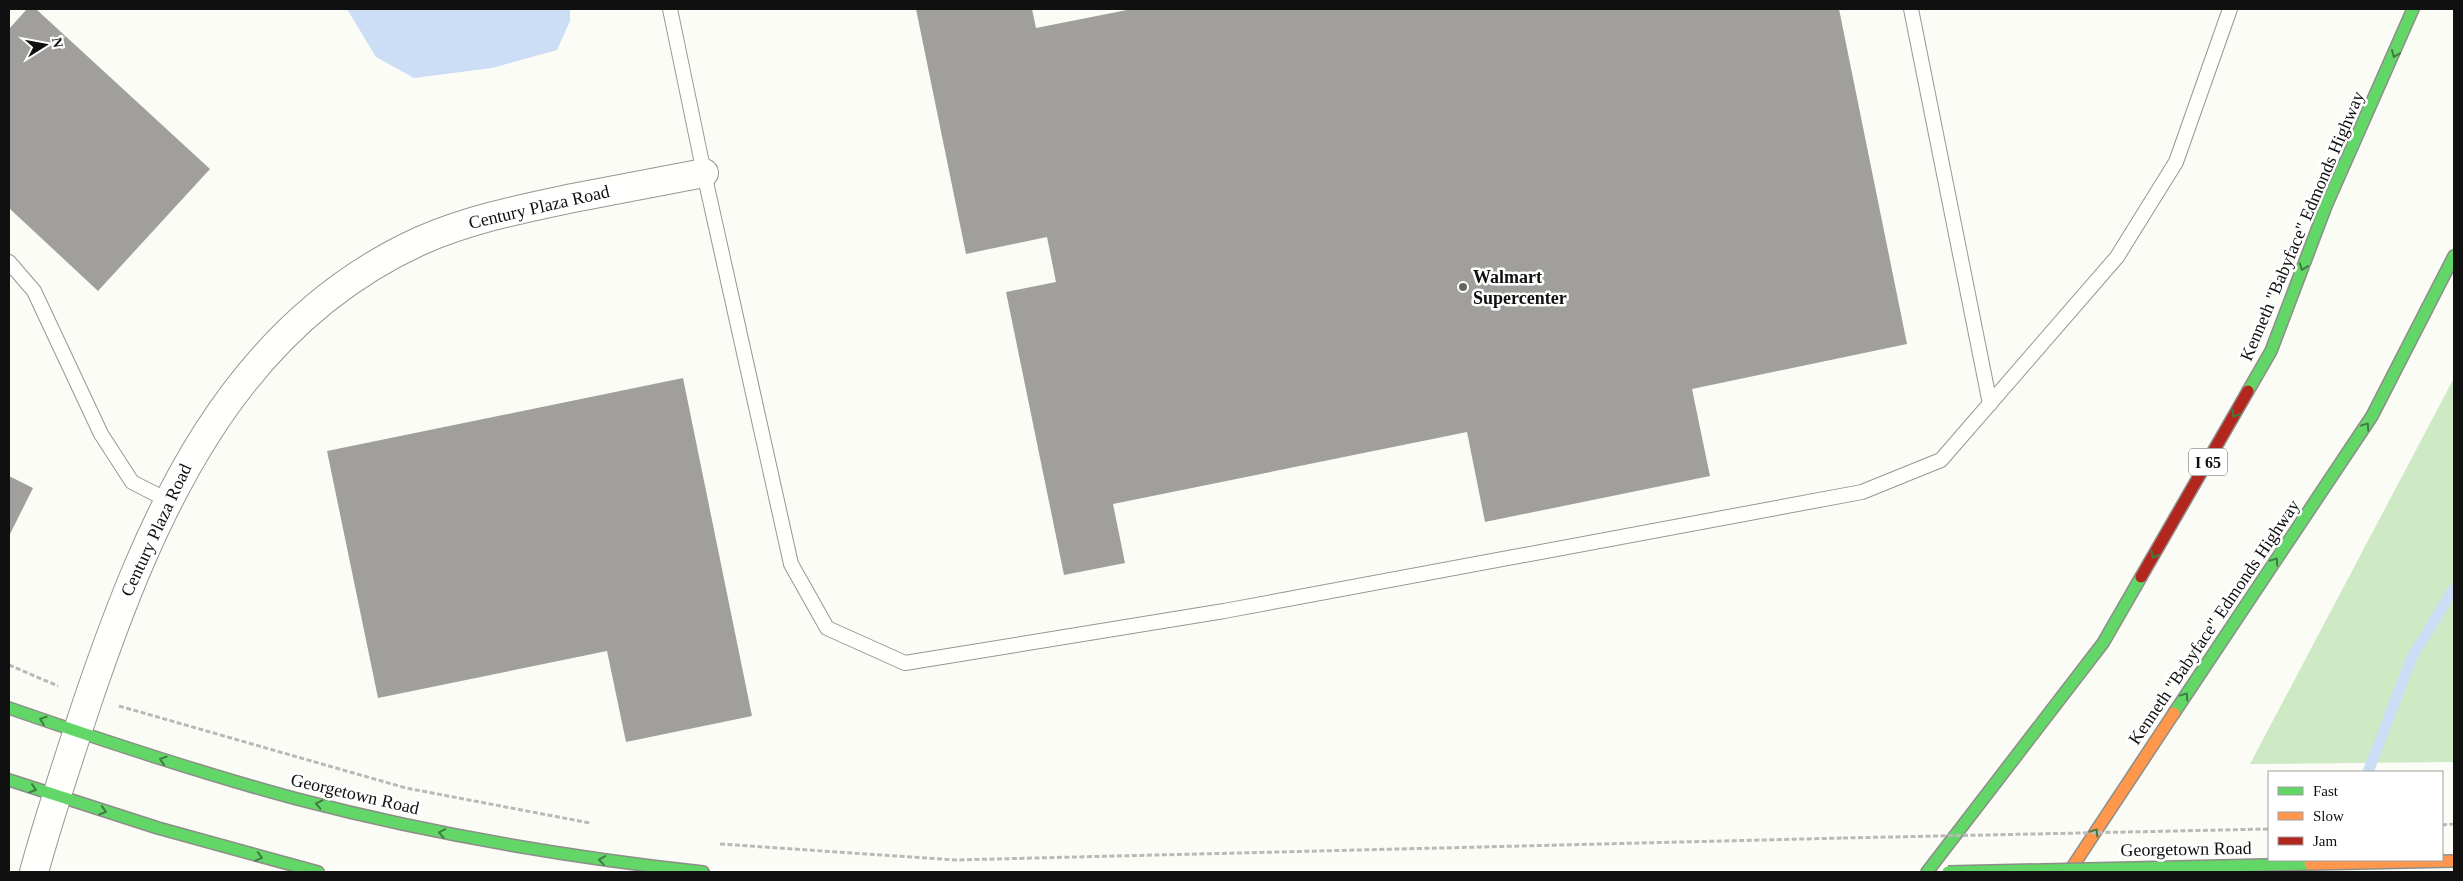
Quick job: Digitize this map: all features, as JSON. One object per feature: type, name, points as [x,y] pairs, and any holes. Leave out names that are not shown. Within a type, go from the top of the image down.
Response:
[{"type":"main road","name":"Kenneth \"Babyface\" Edmonds Highway","points":[[1928,872],[2102,644],[2272,351],[2326,206],[2413,9]]},
{"type":"main road","name":"Kenneth \"Babyface\" Edmonds Highway","points":[[2068,872],[2372,416],[2454,256]]},
{"type":"main road","name":"Georgetown Road","points":[[9,708],[242,784],[437,832],[626,864],[702,872]]},
{"type":"main road","points":[[9,780],[214,844],[318,872]]},
{"type":"main road","name":"Georgetown Road","points":[[1948,872],[2454,861]]},
{"type":"street","name":"Century Plaza Road","points":[[34,872],[116,617],[167,500],[189,459],[212,424],[274,346],[322,302],[363,272],[422,240],[486,217],[704,173]]},
{"type":"lane","points":[[670,9],[704,173],[791,564],[827,628],[905,663],[1224,611],[1862,492],[1941,460],[2117,257],[2176,162],[2230,9]]},
{"type":"lane","points":[[1911,9],[1990,404]]},
{"type":"lane","points":[[9,262],[34,290],[101,434],[132,482],[167,500]]},
{"type":"path","points":[[9,665],[89,698],[406,788],[598,824]]},
{"type":"path","points":[[710,843],[955,860],[2268,828]]},
{"type":"green space","points":[[2454,378],[2454,762],[2250,764]]},
{"type":"water","points":[[347,9],[570,9],[570,21],[557,50],[492,68],[414,78],[376,57]]},
{"type":"building","points":[[27,9],[36,9],[210,169],[98,291],[9,208],[9,29]]},
{"type":"building","name":"Walmart Supercenter","points":[[916,9],[1032,9],[1036,28],[1132,9],[1839,9],[1907,344],[1692,389],[1710,476],[1485,522],[1467,432],[1113,504],[1125,563],[1064,575],[1006,292],[1056,282],[1047,237],[966,254]]},
{"type":"building","points":[[683,378],[752,716],[626,742],[607,651],[378,698],[327,451]]},
{"type":"building","points":[[9,476],[33,488],[9,536]]},
{"type":"waterway","points":[[2368,771],[2412,657],[2454,588]]},
{"type":"traffic: fast","points":[[2248,391],[2271,351],[2326,206],[2413,9]]},
{"type":"traffic: fast","points":[[2174,713],[2372,416],[2454,256]]},
{"type":"traffic: fast","points":[[1927,872],[2103,643],[2141,577]]},
{"type":"traffic: fast","points":[[9,708],[188,767],[347,812],[448,834],[550,852],[703,872]]},
{"type":"traffic: fast","points":[[9,780],[158,828],[318,872]]},
{"type":"traffic: fast","points":[[1948,872],[2310,864]]},
{"type":"traffic: slow","points":[[2069,872],[2174,713]]},
{"type":"traffic: slow","points":[[2310,864],[2454,861]]},
{"type":"traffic: jam","points":[[2141,577],[2248,391]]},
{"type":"place","name":"Walmart Supercenter","points":[[1463,287]]}]
